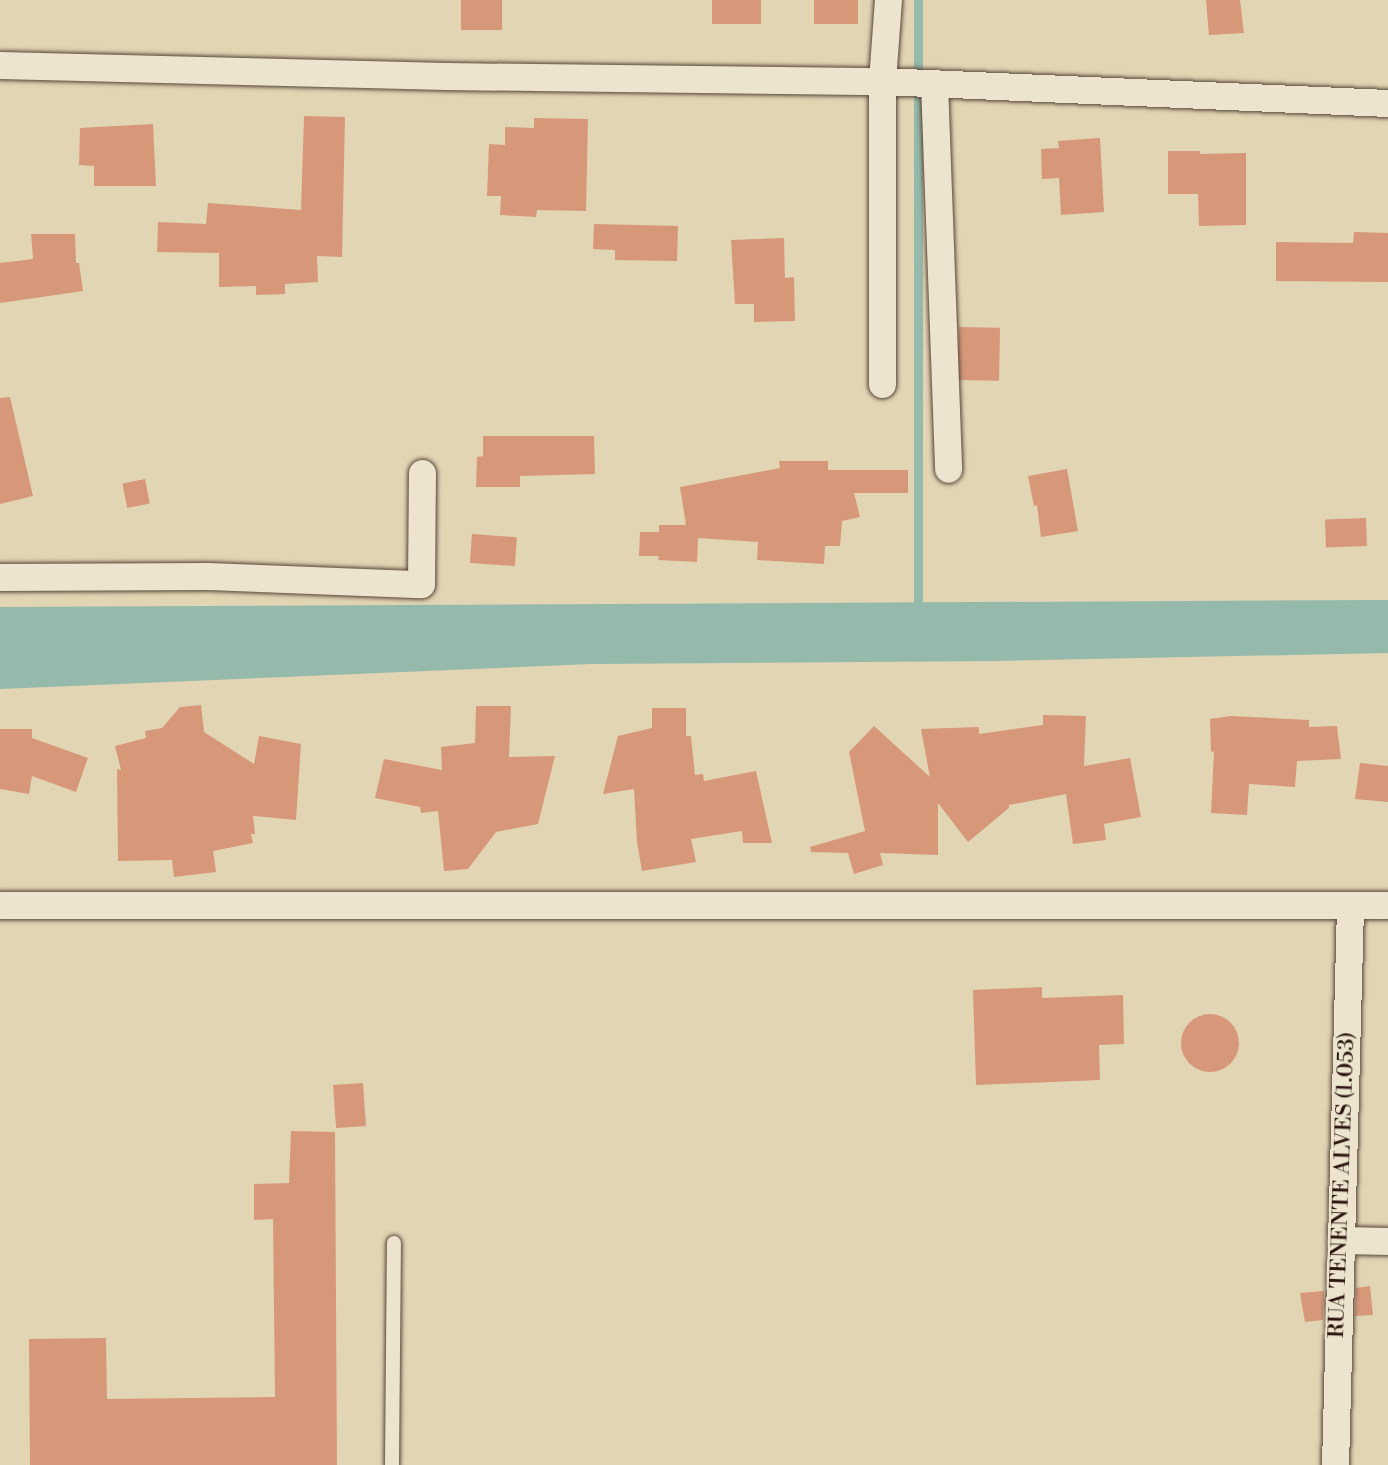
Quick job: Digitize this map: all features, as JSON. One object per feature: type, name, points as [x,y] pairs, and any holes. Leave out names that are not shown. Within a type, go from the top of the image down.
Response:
[{"type":"street","points":[[882,384],[882,81],[888,0]]},
{"type":"street","points":[[0,65],[446,76],[882,81],[1388,103]]},
{"type":"street","points":[[934,83],[948,469]]},
{"type":"street","points":[[0,577],[208,576],[421,584],[422,473]]},
{"type":"street","points":[[0,905],[1388,905]]},
{"type":"street","name":"RUA TENENTE ALVES (1.053)","points":[[1335,1465],[1334,1422],[1342,1240],[1350,906]]},
{"type":"street","points":[[1342,1240],[1388,1241]]},
{"type":"lane","points":[[392,1465],[394,1243]]},
{"type":"shaded area","points":[[1388,600],[1388,653],[996,661],[591,664],[0,689],[0,607]]},
{"type":"building","points":[[461,0],[502,0],[502,30],[461,30]]},
{"type":"building","points":[[712,0],[761,0],[761,24],[712,24]]},
{"type":"building","points":[[814,0],[858,0],[858,24],[814,24]]},
{"type":"building","points":[[1206,0],[1240,0],[1244,33],[1209,35]]},
{"type":"building","points":[[304,116],[345,117],[342,257],[317,256],[318,282],[285,284],[285,294],[256,295],[256,286],[219,287],[219,253],[157,252],[158,222],[206,224],[208,203],[301,210]]},
{"type":"building","points":[[534,118],[588,119],[586,211],[537,210],[536,217],[500,215],[501,196],[487,196],[489,144],[505,145],[505,127],[534,128]]},
{"type":"building","points":[[153,124],[156,186],[94,186],[94,166],[79,165],[80,128]]},
{"type":"building","points":[[1100,138],[1104,212],[1061,215],[1059,178],[1042,179],[1041,149],[1059,148],[1058,141]]},
{"type":"building","points":[[1168,151],[1200,151],[1200,154],[1246,153],[1246,225],[1199,226],[1198,194],[1168,194]]},
{"type":"building","points":[[594,224],[678,226],[677,261],[615,260],[615,250],[593,249]]},
{"type":"building","points":[[1354,232],[1388,233],[1388,282],[1276,281],[1276,242],[1353,243]]},
{"type":"building","points":[[31,234],[75,234],[76,263],[79,263],[83,291],[0,303],[0,263],[33,259]]},
{"type":"building","points":[[784,238],[785,278],[794,277],[795,321],[754,322],[754,304],[735,304],[731,240]]},
{"type":"building","points":[[959,327],[1000,328],[999,381],[958,380]]},
{"type":"building","points":[[10,397],[33,496],[0,504],[0,398]]},
{"type":"building","points":[[483,436],[594,436],[595,474],[520,476],[520,487],[476,487],[477,457],[483,456]]},
{"type":"building","points":[[779,461],[828,461],[828,470],[908,470],[908,493],[854,493],[860,517],[842,521],[840,546],[825,546],[824,564],[757,560],[758,542],[698,538],[697,562],[658,560],[659,556],[639,556],[640,532],[659,532],[659,525],[686,525],[680,487],[780,468]]},
{"type":"building","points":[[1067,469],[1078,531],[1041,537],[1037,505],[1034,506],[1028,476]]},
{"type":"building","points":[[145,479],[150,504],[127,508],[122,483]]},
{"type":"building","points":[[1366,518],[1367,546],[1326,547],[1325,519]]},
{"type":"building","points":[[472,534],[517,537],[515,566],[470,563]]},
{"type":"building","points":[[201,705],[204,732],[254,764],[259,736],[301,744],[296,820],[253,816],[255,834],[251,834],[253,843],[213,851],[216,872],[174,877],[172,860],[118,861],[117,769],[121,770],[115,746],[146,738],[145,731],[162,728],[180,707]]},
{"type":"building","points":[[476,706],[511,706],[509,757],[555,756],[538,824],[496,832],[468,869],[444,871],[438,811],[421,813],[420,807],[375,798],[384,759],[442,770],[441,747],[475,743]]},
{"type":"building","points":[[652,708],[686,708],[686,736],[691,736],[695,775],[703,774],[704,781],[756,771],[772,843],[743,843],[742,831],[691,839],[696,862],[642,871],[637,842],[634,789],[603,794],[618,736],[652,728]]},
{"type":"building","points":[[1043,715],[1086,716],[1084,766],[1130,758],[1141,817],[1104,824],[1106,840],[1073,844],[1066,794],[1009,805],[1009,808],[968,842],[938,803],[938,855],[880,853],[883,865],[854,874],[848,853],[811,852],[810,847],[865,831],[849,752],[874,726],[930,777],[921,729],[979,727],[979,734],[1043,725]]},
{"type":"building","points":[[1231,716],[1309,720],[1309,727],[1337,726],[1341,759],[1297,761],[1295,787],[1249,784],[1247,815],[1211,813],[1214,751],[1211,752],[1210,719]]},
{"type":"building","points":[[0,729],[32,729],[32,738],[88,758],[76,792],[32,776],[29,794],[0,789]]},
{"type":"building","points":[[1360,763],[1388,766],[1388,802],[1355,799]]},
{"type":"building","points":[[1042,987],[1042,998],[1123,995],[1124,1044],[1099,1045],[1100,1080],[976,1085],[973,990]]},
{"type":"building","points":[[1210,1014],[1221,1016],[1231,1022],[1237,1032],[1239,1043],[1237,1054],[1231,1064],[1221,1070],[1210,1072],[1199,1070],[1189,1064],[1183,1054],[1181,1043],[1183,1032],[1189,1022],[1199,1016]]},
{"type":"building","points":[[363,1083],[366,1126],[336,1128],[333,1085]]},
{"type":"building","points":[[291,1131],[335,1132],[337,1465],[30,1465],[29,1339],[106,1338],[107,1399],[275,1397],[273,1219],[254,1220],[254,1184],[289,1183]]},
{"type":"building","points":[[1370,1286],[1373,1315],[1355,1316],[1356,1288]]},
{"type":"building","points":[[1324,1291],[1323,1320],[1305,1322],[1300,1293]]},
{"type":"waterway","points":[[918,0],[918,613]]}]
